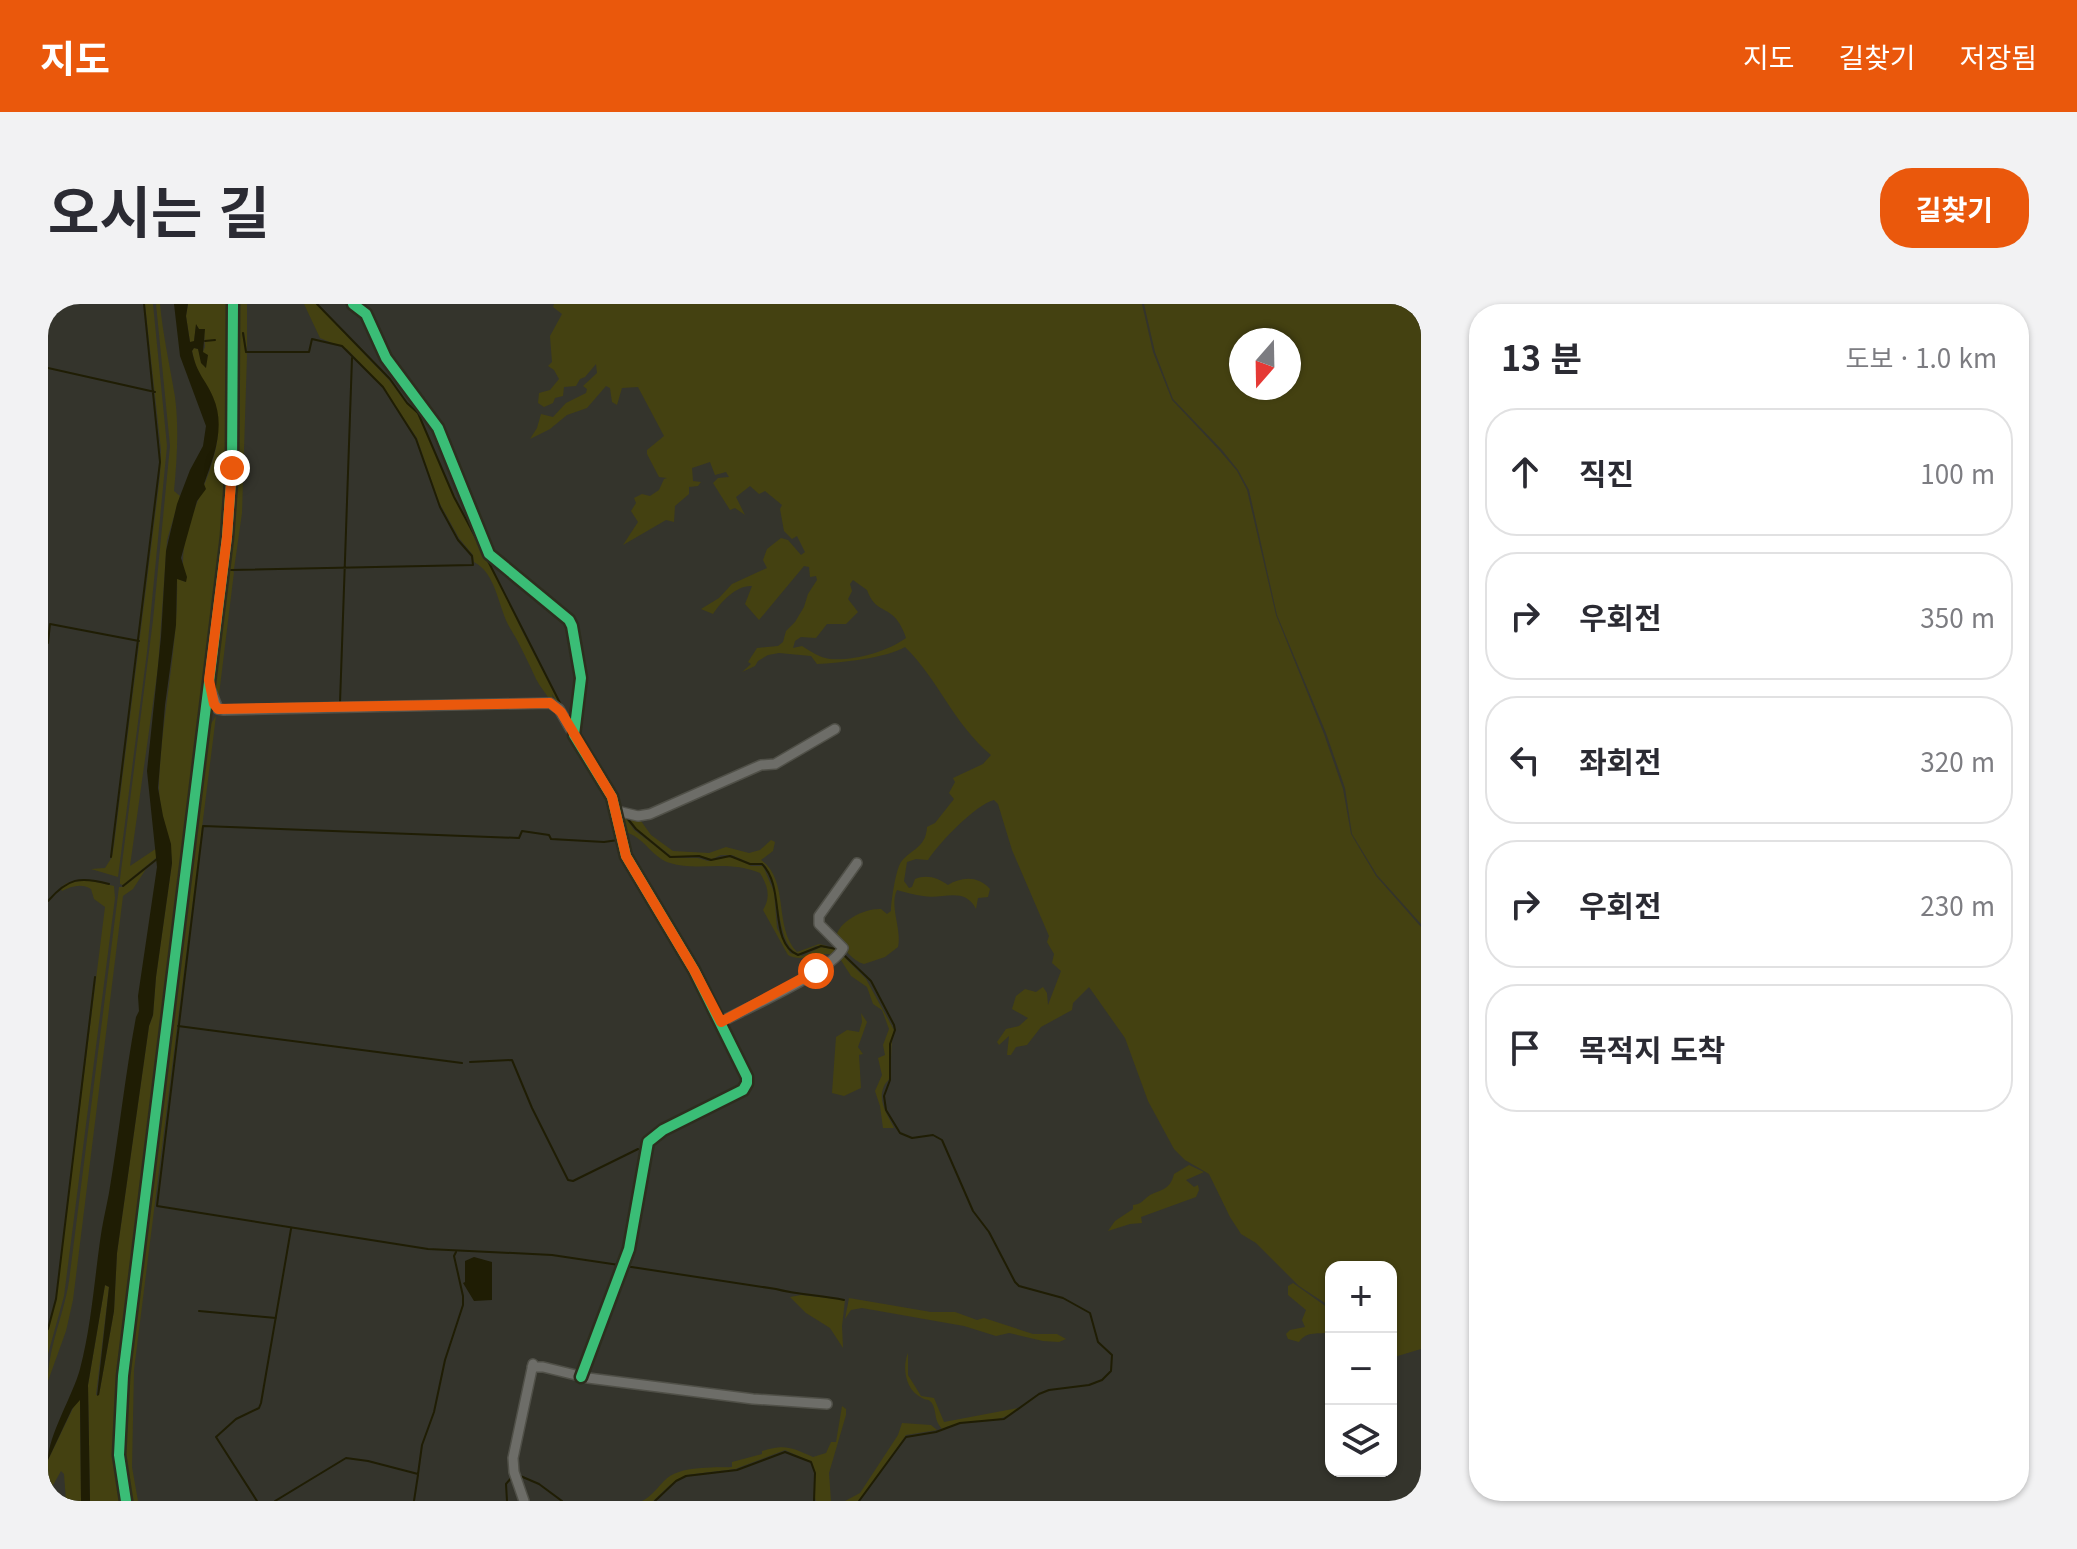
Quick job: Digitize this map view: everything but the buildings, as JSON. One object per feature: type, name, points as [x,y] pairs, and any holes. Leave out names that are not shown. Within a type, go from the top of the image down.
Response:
[{"type":"street","points":[[126,1501],[119,1455],[123,1376],[230,499],[233,304]]},
{"type":"street","points":[[353,304],[366,314],[386,358],[438,428],[489,554],[569,620],[581,678],[574,735]]},
{"type":"street","points":[[209,680],[218,709]]},
{"type":"street","points":[[218,709],[550,703],[559,709],[612,797],[626,856],[694,970],[746,1071],[747,1083],[743,1090],[663,1130],[648,1142],[631,1243],[581,1377]]},
{"type":"street","points":[[203,730],[218,709]]},
{"type":"street","points":[[617,811],[638,816],[650,814],[761,765],[775,764],[835,729]]},
{"type":"street","points":[[721,1022],[816,971],[843,951],[818,921],[821,912],[857,863]]},
{"type":"street","points":[[524,1501],[514,1472],[513,1458],[533,1364],[581,1377],[740,1397],[827,1404]]},
{"type":"shaded area","points":[[145,304],[153,304],[167,446],[147,652],[118,877],[91,869],[105,868],[112,857],[160,476],[161,450]]},
{"type":"shaded area","points":[[156,304],[160,304],[175,397],[177,444],[174,491],[180,496],[167,540],[158,667],[130,866],[157,848],[156,858],[123,885],[120,879],[153,620],[170,446]]},
{"type":"shaded area","points":[[174,304],[188,304],[186,316],[190,342],[194,341],[196,324],[199,329],[205,329],[203,352],[208,355],[206,368],[201,363],[198,349],[192,351],[217,408],[219,430],[204,484],[206,489],[197,501],[181,558],[186,582],[177,579],[176,625],[158,788],[171,844],[172,863],[153,1015],[117,1253],[114,1311],[99,1395],[109,1287],[105,1285],[88,1385],[90,1501],[81,1501],[80,1400],[72,1409],[48,1460],[49,1450],[84,1353],[132,1039],[139,1011],[138,996],[157,867],[147,771],[161,637],[166,551],[177,504],[203,446],[206,426],[180,356]]},
{"type":"shaded area","points":[[188,304],[232,304],[230,468],[225,537],[121,1375],[124,1501],[90,1501],[88,1385],[105,1285],[109,1287],[96,1395],[99,1395],[114,1311],[117,1253],[149,1026],[153,1016],[172,863],[159,785],[175,630],[177,578],[185,582],[185,540],[212,465],[218,426],[215,405],[198,372],[192,351],[198,349],[201,356],[205,347],[204,329],[196,325],[194,342],[190,342],[186,316]]},
{"type":"shaded area","points":[[235,304],[247,304],[247,351],[242,333],[247,355],[242,513],[234,569],[231,569],[234,572],[218,703],[211,679],[225,565]]},
{"type":"shaded area","points":[[304,304],[316,304],[417,413],[470,529],[570,724],[552,694],[553,700],[550,701],[538,682],[506,620],[488,575],[474,562],[473,555],[459,538],[439,502],[417,438],[383,387],[347,349],[320,338]]},
{"type":"shaded area","points":[[554,304],[1142,304],[1153,352],[1172,400],[1237,471],[1247,490],[1276,615],[1343,789],[1351,834],[1376,876],[1421,927],[1421,1349],[1397,1356],[1397,1261],[1325,1261],[1325,1303],[1299,1286],[1256,1243],[1241,1234],[1209,1174],[1185,1160],[1174,1149],[1148,1101],[1125,1038],[1089,987],[1073,1003],[1072,1010],[1041,1027],[1027,1045],[1016,1047],[1011,1055],[1007,1055],[1009,1036],[999,1045],[997,1042],[1006,1029],[1019,1026],[1028,1018],[1012,1009],[1016,996],[1025,989],[1036,992],[1043,987],[1048,1005],[1061,971],[1052,963],[1054,954],[1047,942],[1049,936],[994,800],[968,817],[928,860],[907,862],[904,881],[909,888],[915,879],[924,877],[948,885],[959,880],[976,880],[990,889],[988,897],[978,898],[976,909],[971,902],[959,896],[931,897],[897,890],[894,903],[898,947],[885,957],[864,964],[845,950],[836,938],[842,926],[868,911],[881,909],[887,914],[891,911],[899,866],[924,840],[927,827],[935,823],[954,799],[949,793],[955,782],[953,778],[983,764],[991,755],[966,729],[905,647],[875,657],[817,664],[811,656],[779,653],[768,655],[742,672],[751,664],[748,662],[757,648],[778,646],[783,642],[786,631],[804,607],[816,576],[810,577],[809,567],[804,566],[759,620],[745,604],[752,586],[735,591],[713,614],[701,609],[719,598],[732,584],[767,568],[763,560],[767,549],[781,538],[788,540],[801,555],[805,552],[797,536],[792,539],[784,531],[782,505],[765,491],[759,494],[750,486],[736,497],[745,515],[735,508],[730,510],[713,483],[718,478],[729,477],[726,472],[715,475],[710,462],[692,468],[693,481],[701,482],[698,486],[689,487],[689,494],[675,506],[674,522],[666,520],[623,545],[638,522],[631,511],[636,503],[634,498],[642,494],[650,496],[659,490],[667,478],[659,477],[647,454],[647,450],[664,436],[638,387],[622,388],[617,405],[612,402],[610,388],[606,386],[587,408],[567,415],[550,429],[530,439],[541,414],[553,417],[566,403],[586,393],[587,389],[583,386],[597,373],[596,364],[576,386],[564,387],[563,396],[555,398],[553,403],[544,407],[538,403],[539,393],[550,390],[559,379],[548,366],[552,362],[550,336],[562,314],[553,307]],"holes":[[[853,580],[867,590],[870,597],[897,620],[906,638],[880,651],[849,659],[826,658],[802,646],[793,648],[795,641],[801,637],[816,638],[827,624],[846,624],[858,612],[848,599]]]},
{"type":"shaded area","points":[[1144,304],[1421,304],[1421,924],[1377,875],[1352,834],[1345,788],[1326,733],[1277,615],[1249,490],[1222,450],[1173,399],[1155,352]]},
{"type":"shaded area","points":[[216,716],[134,1370],[132,1467],[138,1501],[130,1501],[124,1479],[122,1408],[206,731]]},
{"type":"shaded area","points":[[619,815],[624,815],[634,830],[671,858],[708,861],[727,857],[751,866],[763,866],[774,892],[777,928],[790,953],[803,956],[821,947],[837,950],[836,956],[824,954],[800,958],[788,955],[763,910],[768,892],[760,873],[736,867],[670,863],[634,836],[628,833],[622,836]]},
{"type":"shaded area","points":[[627,815],[641,821],[651,835],[673,851],[709,853],[726,847],[749,853],[760,850],[771,840],[775,842],[773,851],[761,860],[770,869],[775,879],[790,942],[797,952],[819,944],[827,946],[816,946],[800,954],[792,949],[782,929],[774,887],[764,864],[752,864],[732,855],[712,859],[671,856],[636,828]]},
{"type":"shaded area","points":[[146,869],[133,889],[123,896],[73,1300],[66,1331],[48,1381],[69,1281],[119,887]]},
{"type":"shaded area","points":[[87,880],[114,886],[115,898],[64,1296],[48,1354],[48,1331],[56,1299],[105,907],[94,899],[88,887],[76,886],[62,891],[60,888],[67,883]]},
{"type":"shaded area","points":[[842,955],[866,979],[894,1030],[890,1075],[882,1097],[894,1128],[883,1128],[875,1091],[882,1075],[878,1058],[885,1055],[883,1045],[889,1029],[882,1010],[873,1004],[867,987],[851,976],[839,957]]},
{"type":"shaded area","points":[[861,1013],[867,1022],[858,1047],[863,1054],[859,1055],[861,1088],[844,1096],[832,1093],[836,1037],[847,1030],[859,1032]]},
{"type":"shaded area","points":[[1189,1165],[1204,1172],[1186,1180],[1194,1187],[1198,1185],[1196,1197],[1141,1217],[1142,1223],[1108,1231],[1115,1221],[1133,1209],[1133,1205],[1165,1188],[1174,1174]]},
{"type":"shaded area","points":[[474,1257],[492,1262],[492,1300],[474,1301],[463,1283],[465,1261]]},
{"type":"shaded area","points":[[1293,1283],[1325,1306],[1325,1333],[1309,1334],[1299,1342],[1288,1339],[1286,1334],[1290,1330],[1305,1327],[1302,1320],[1306,1310],[1288,1295],[1288,1286]]},
{"type":"shaded area","points":[[801,1295],[845,1300],[843,1348],[830,1328],[806,1313],[790,1297]]},
{"type":"shaded area","points":[[849,1298],[931,1312],[955,1312],[1033,1334],[1057,1334],[1066,1339],[1043,1341],[1009,1333],[996,1336],[964,1326],[862,1308],[851,1310],[845,1319]]},
{"type":"shaded area","points":[[908,1353],[908,1375],[921,1396],[934,1398],[944,1422],[1018,1408],[1001,1418],[961,1423],[942,1429],[932,1403],[916,1394],[909,1384],[905,1371]]},
{"type":"shaded area","points":[[77,1400],[80,1400],[81,1501],[66,1501],[64,1474],[61,1471],[48,1494],[48,1460]]},
{"type":"shaded area","points":[[842,1406],[846,1409],[846,1415],[829,1473],[831,1501],[816,1501],[812,1462],[785,1450],[735,1469],[686,1475],[653,1501],[642,1501],[678,1472],[732,1467],[732,1462],[782,1447],[813,1457],[826,1453],[831,1442],[836,1442]]},
{"type":"shaded area","points":[[902,1423],[931,1425],[937,1430],[906,1435],[861,1498],[845,1501],[860,1493],[898,1435]]},
{"type":"waterway","points":[[111,857],[160,462],[144,304]]},
{"type":"waterway","points":[[317,304],[390,379],[418,413],[454,497],[483,551]]},
{"type":"waterway","points":[[231,570],[473,565],[472,556],[458,540],[440,507],[416,439],[383,387],[342,346],[312,339],[309,352],[246,352],[243,333]]},
{"type":"waterway","points":[[205,341],[215,340]]},
{"type":"waterway","points":[[340,703],[352,358]]},
{"type":"waterway","points":[[48,368],[155,392]]},
{"type":"waterway","points":[[486,557],[561,705]]},
{"type":"waterway","points":[[48,643],[50,624],[139,641]]},
{"type":"waterway","points":[[609,783],[620,807]]},
{"type":"waterway","points":[[627,818],[670,857],[699,856],[711,860],[730,856],[750,864],[762,864],[774,886],[780,927],[789,949],[798,955],[821,946],[836,949]]},
{"type":"waterway","points":[[618,840],[551,839],[549,835],[522,831],[519,838],[203,826],[157,1206],[428,1249],[552,1255],[619,1265]]},
{"type":"waterway","points":[[123,886],[157,859]]},
{"type":"waterway","points":[[48,901],[68,883],[75,881],[109,884]]},
{"type":"waterway","points":[[845,956],[871,981],[894,1025],[890,1044],[890,1080],[884,1096],[886,1110],[900,1133],[912,1138],[933,1135],[942,1140],[973,1211],[989,1232],[1015,1282],[1019,1286],[1063,1298],[1090,1313],[1098,1342],[1112,1355],[1111,1371],[1102,1380],[1089,1385],[1049,1390],[1004,1419],[960,1423],[936,1432],[906,1437],[859,1501]]},
{"type":"waterway","points":[[48,1329],[56,1299],[95,977]]},
{"type":"waterway","points":[[178,1026],[462,1063]]},
{"type":"waterway","points":[[470,1062],[512,1060],[568,1180],[573,1181],[638,1149]]},
{"type":"waterway","points":[[257,1501],[216,1437],[236,1419],[259,1408],[261,1403],[291,1229]]},
{"type":"waterway","points":[[275,1501],[346,1458],[418,1474],[422,1445],[463,1305],[454,1256],[456,1252]]},
{"type":"waterway","points":[[625,1266],[844,1300]]},
{"type":"waterway","points":[[199,1311],[276,1318]]},
{"type":"waterway","points":[[655,1501],[686,1476],[737,1470],[785,1452],[811,1462],[815,1473],[814,1501]]},
{"type":"waterway","points":[[414,1501],[418,1475]]},
{"type":"waterway","points":[[518,1475],[539,1484],[562,1501]]},
{"type":"waterway","points":[[507,1501],[506,1484],[512,1477]]},
{"type":"cycle path","points":[[126,1501],[119,1455],[123,1376],[227,537],[232,468],[233,304]]},
{"type":"cycle path","points":[[353,304],[366,314],[386,358],[438,428],[489,554],[569,620],[581,678],[574,735],[612,797],[626,856],[694,970],[747,1077],[743,1090],[663,1130],[648,1142],[629,1249],[581,1377]]},
{"type":"route","points":[[232,468],[227,537],[209,680],[218,709],[550,703],[561,712],[612,797],[623,850],[721,1022],[816,971]]}]
